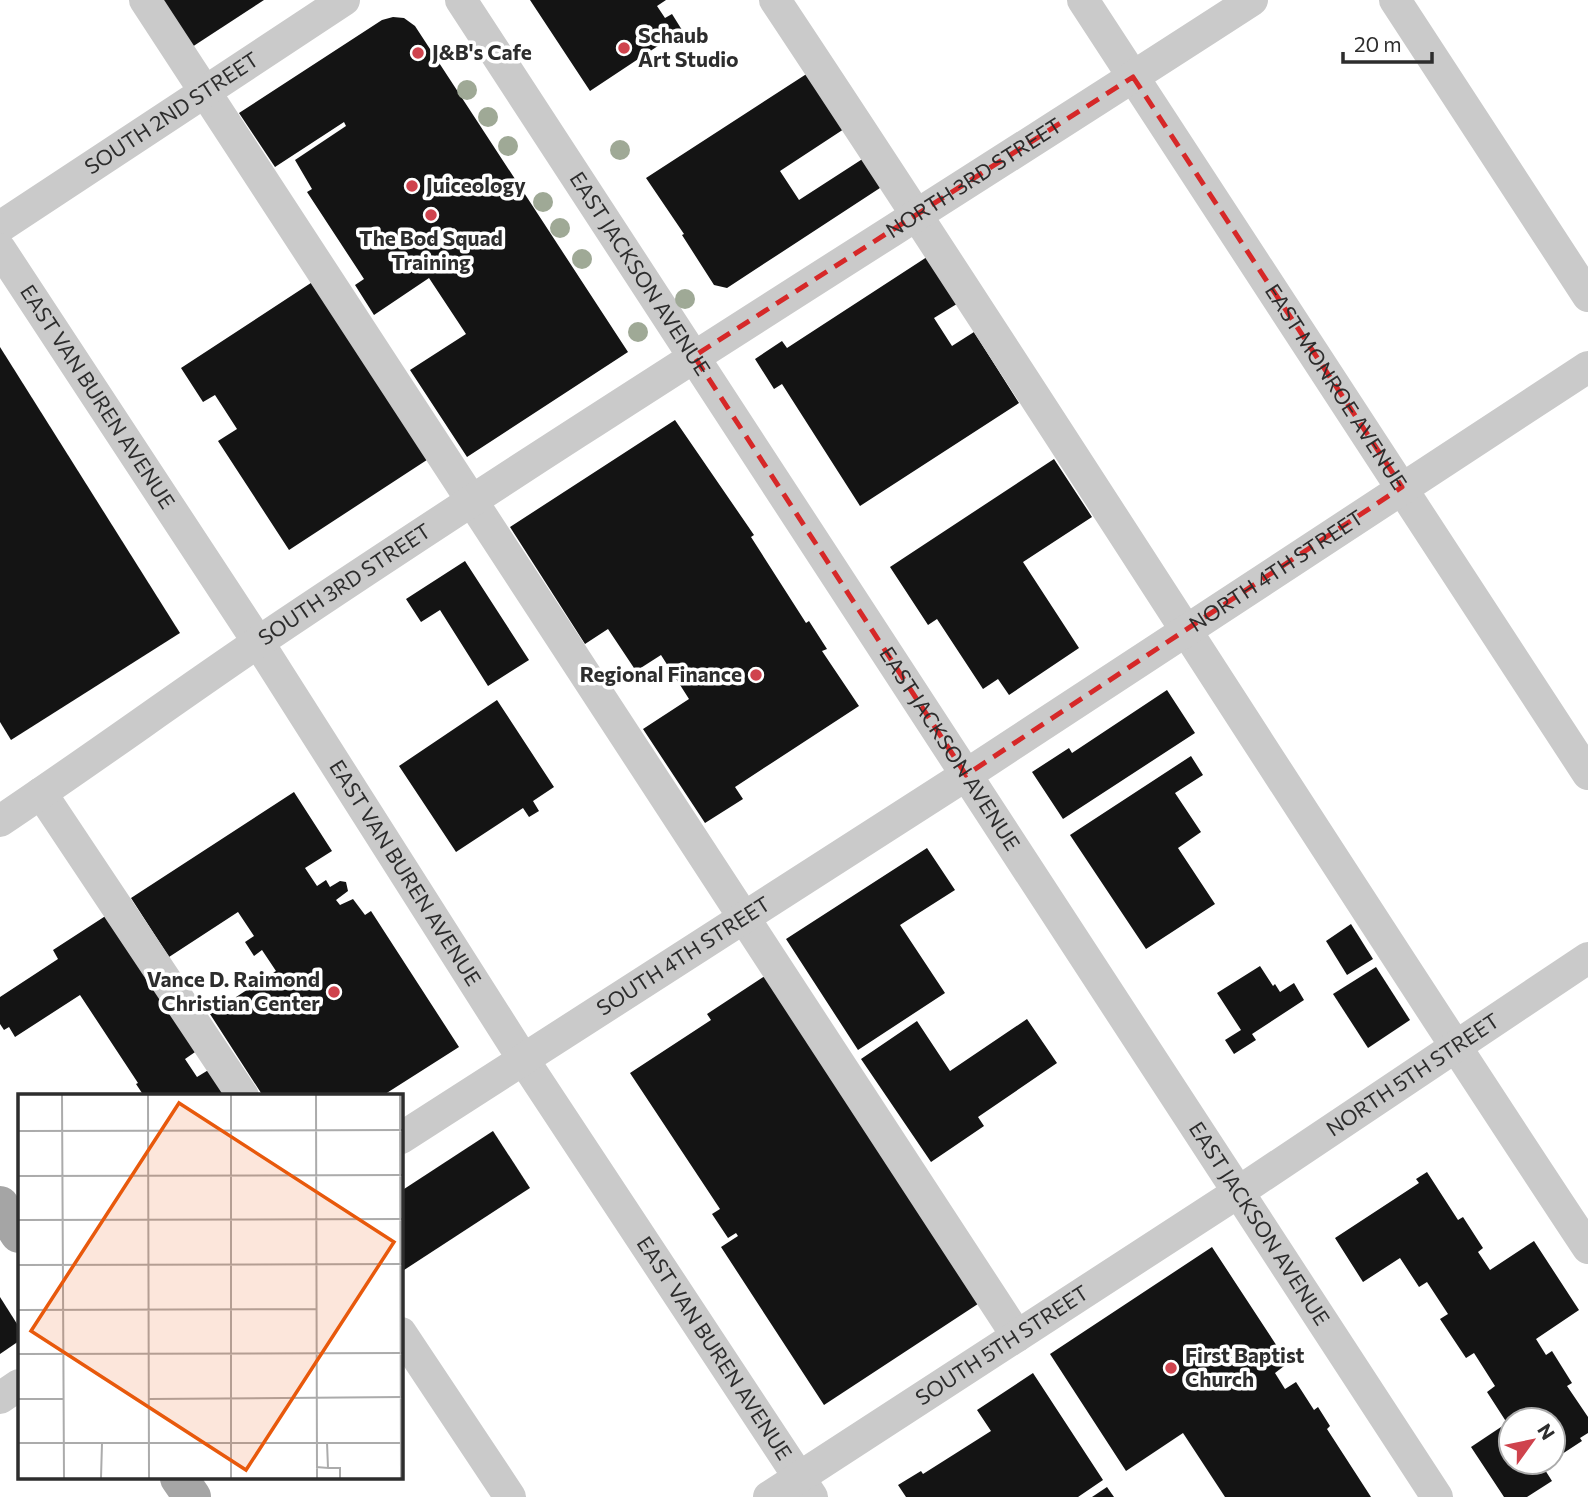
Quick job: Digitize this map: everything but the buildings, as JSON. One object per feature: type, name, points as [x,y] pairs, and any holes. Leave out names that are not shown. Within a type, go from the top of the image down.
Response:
[{"type":"main road","points":[[0,1205],[18,1232]]},
{"type":"main road","points":[[180,1480],[192,1497]]},
{"type":"street","points":[[145,0],[1017,1336]]},
{"type":"street","name":"SOUTH 2ND STREET","points":[[0,227],[344,0]]},
{"type":"street","name":"EAST JACKSON AVENUE","points":[[461,0],[1437,1497]]},
{"type":"street","points":[[775,0],[918,215],[1455,1048],[1588,1248]]},
{"type":"street","name":"EAST MONROE AVENUE","points":[[1083,0],[1588,774]]},
{"type":"street","name":"NORTH 3RD STREET","points":[[694,356],[1252,0]]},
{"type":"street","points":[[1395,0],[1588,296]]},
{"type":"street","name":"EAST VAN BUREN AVENUE","points":[[0,249],[258,642],[523,1059],[805,1487]]},
{"type":"street","name":"SOUTH 3RD STREET","points":[[0,821],[258,642],[694,356]]},
{"type":"street","name":"NORTH 4TH STREET","points":[[966,775],[1588,367]]},
{"type":"street","name":"SOUTH 4TH STREET","points":[[402,1137],[966,775]]},
{"type":"street","points":[[41,793],[242,1094]]},
{"type":"street","name":"NORTH 5TH STREET","points":[[1237,1193],[1588,958]]},
{"type":"street","name":"SOUTH 5TH STREET","points":[[769,1497],[805,1487],[1017,1336],[1237,1193]]},
{"type":"street","points":[[402,1335],[510,1497]]},
{"type":"street","points":[[0,1398],[18,1386]]},
{"type":"highlighted area","points":[[1133,77],[1402,487],[966,775],[694,356]]},
{"type":"place","name":"Schaub Art Studio","points":[[624,48]]},
{"type":"place","name":"J&B's Cafe","points":[[418,53]]},
{"type":"place","name":"Juiceology","points":[[412,186]]},
{"type":"place","name":"The Bod Squad Training","points":[[431,215]]},
{"type":"place","name":"Regional Finance","points":[[756,675]]},
{"type":"place","name":"Vance D. Raimond Christian Center","points":[[334,992]]},
{"type":"place","name":"First Baptist Church","points":[[1171,1368]]}]
